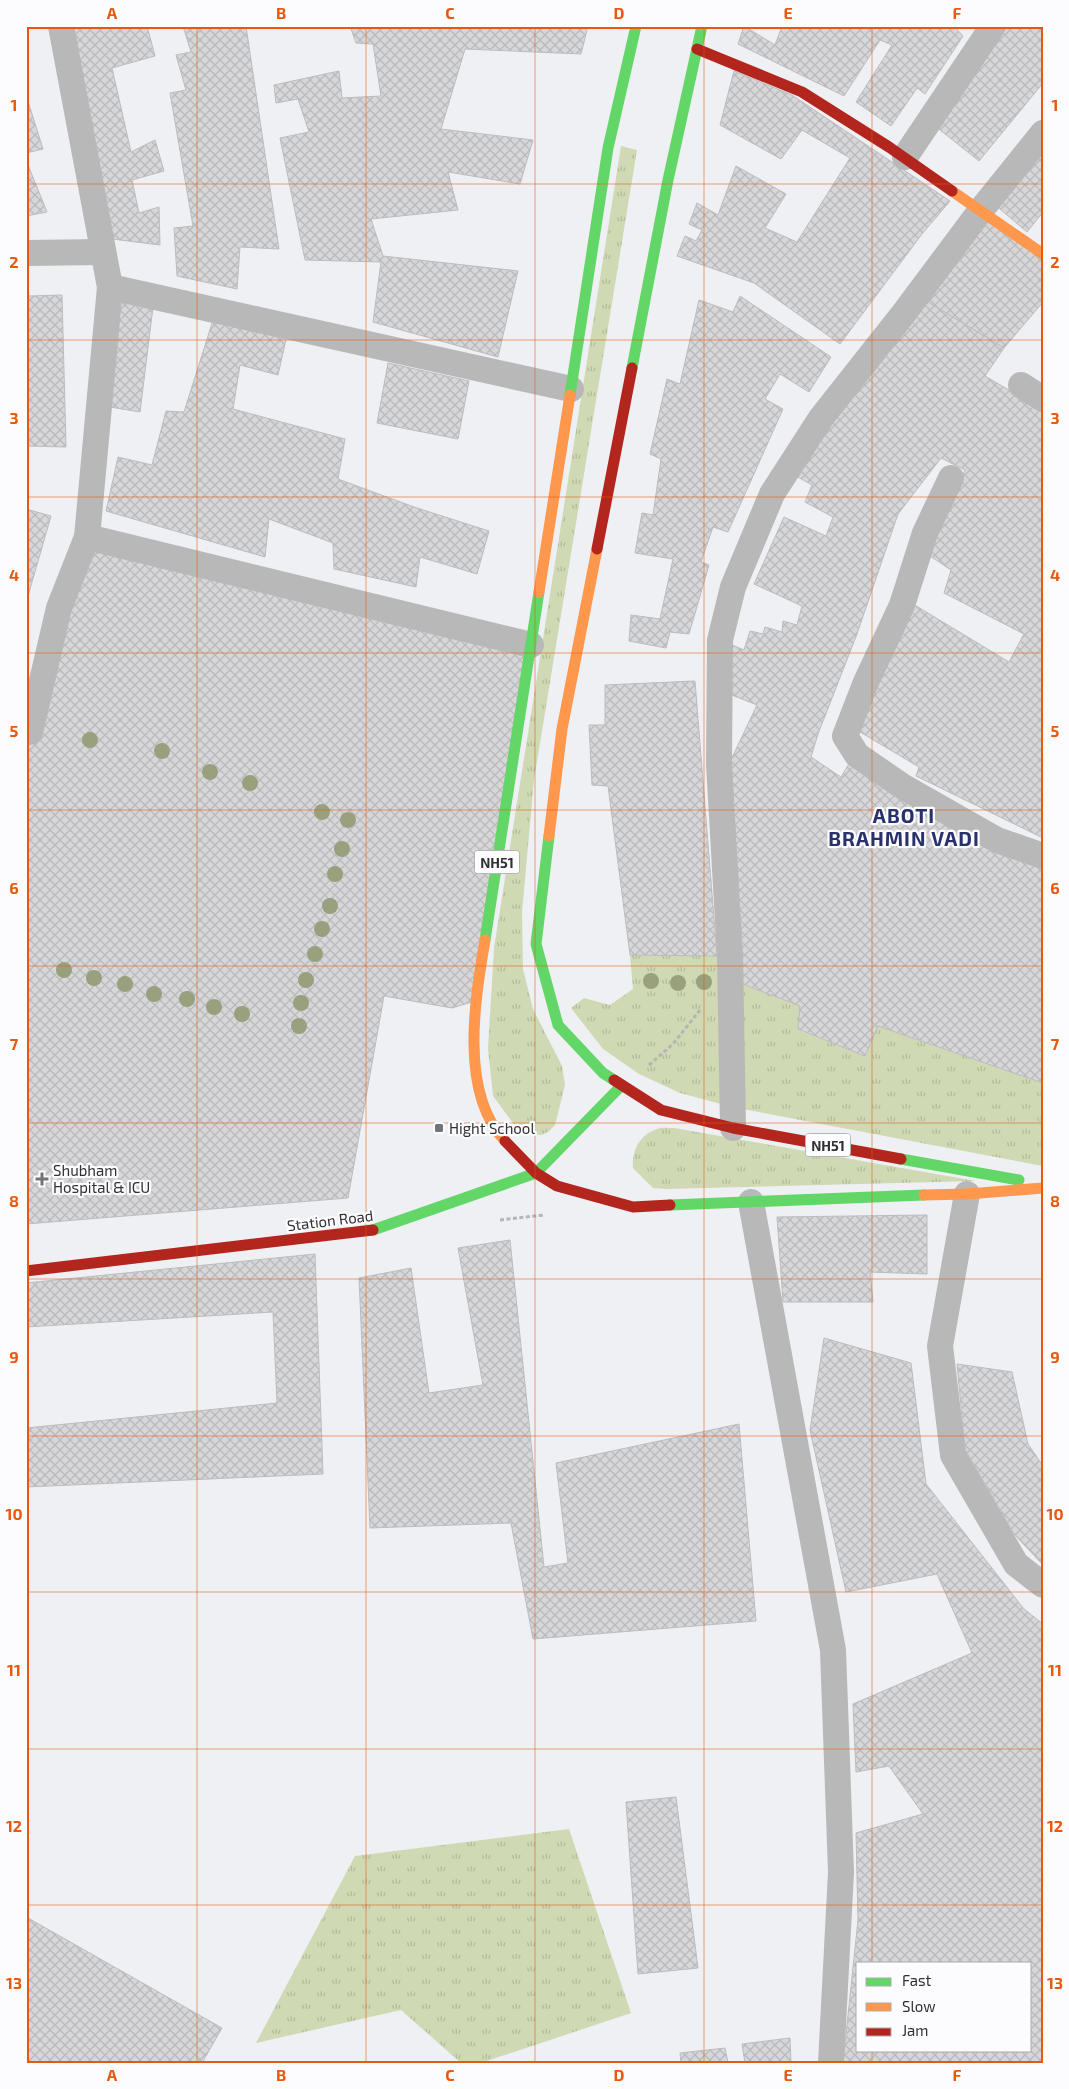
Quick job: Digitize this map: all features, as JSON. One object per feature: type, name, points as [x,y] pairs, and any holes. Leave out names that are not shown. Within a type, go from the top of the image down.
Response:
[{"type":"main road","name":"NH51","points":[[636,26],[608,148],[475,1001],[474,1036],[481,1099],[493,1128],[536,1174],[557,1186],[633,1208],[966,1194],[1043,1188]]},
{"type":"main road","name":"NH51","points":[[702,26],[668,180],[562,729],[536,944],[558,1025],[603,1074],[661,1110],[733,1128],[1043,1184]]},
{"type":"main road","points":[[697,49],[802,92],[905,158],[1043,254]]},
{"type":"main road","name":"Station Road","points":[[26,1271],[379,1230],[536,1174],[622,1085]]},
{"type":"street","points":[[26,732],[30,732],[59,608],[87,537],[110,287],[61,26]]},
{"type":"street","points":[[905,158],[993,26]]},
{"type":"street","points":[[733,1128],[730,956],[719,764],[720,640],[733,588],[772,494],[821,418],[904,313],[980,210],[1043,133]]},
{"type":"street","points":[[26,253],[103,252]]},
{"type":"street","points":[[110,287],[571,389]]},
{"type":"street","points":[[1021,386],[1043,399]]},
{"type":"street","points":[[951,478],[925,533],[902,604],[866,682],[845,736],[857,755],[902,786],[997,840],[1043,856]]},
{"type":"street","points":[[87,537],[531,645]]},
{"type":"street","points":[[966,1194],[940,1346],[953,1455],[1016,1564],[1043,1585]]},
{"type":"street","points":[[751,1202],[833,1650],[841,1872],[831,2063]]},
{"type":"path","points":[[646,1068],[674,1044],[705,1003]]},
{"type":"path","points":[[497,1220],[533,1215],[552,1215]]},
{"type":"green space","points":[[621,146],[637,150],[534,780],[522,912],[523,969],[533,1009],[562,1066],[565,1085],[555,1125],[548,1132],[541,1135],[529,1134],[516,1127],[493,1096],[488,1049],[494,948]]},
{"type":"green space","points":[[630,955],[730,956],[731,980],[800,1006],[799,1030],[865,1056],[878,1026],[1043,1083],[1043,1166],[732,1107],[680,1093],[639,1074],[603,1049],[571,1008],[584,998],[610,1005],[633,989]]},
{"type":"green space","points":[[661,1128],[674,1128],[976,1181],[653,1188],[633,1168],[635,1150],[641,1139],[651,1132]]},
{"type":"green space","points":[[569,1829],[631,2013],[481,2063],[461,2063],[401,2010],[256,2043],[355,1856]]},
{"type":"building","points":[[73,26],[147,26],[155,56],[112,68],[131,152],[155,140],[164,171],[132,180],[139,213],[159,207],[160,245],[112,239]]},
{"type":"building","points":[[183,26],[246,26],[279,249],[240,247],[237,289],[177,276],[174,228],[193,226],[170,93],[186,90],[176,55],[191,52]]},
{"type":"building","points":[[350,26],[588,26],[581,54],[465,49],[441,129],[533,140],[520,184],[448,172],[458,210],[371,219],[383,256],[518,271],[498,357],[373,322],[381,262],[305,260],[280,138],[309,132],[298,99],[276,103],[274,85],[339,71],[342,98],[381,96],[373,44],[356,43]]},
{"type":"building","points":[[744,26],[775,45],[782,26],[954,26],[963,36],[925,94],[917,88],[891,126],[856,102],[892,45],[880,40],[844,96],[738,44]]},
{"type":"building","points":[[1002,26],[1043,26],[1043,83],[979,161],[935,126]]},
{"type":"building","points":[[734,71],[792,95],[950,201],[922,234],[840,344],[754,283],[677,256],[685,236],[696,241],[702,230],[689,224],[697,203],[718,215],[736,166],[786,194],[765,228],[797,242],[850,158],[802,130],[781,159],[720,125]]},
{"type":"building","points":[[26,95],[43,149],[26,153]]},
{"type":"building","points":[[1043,146],[1043,212],[1027,232],[994,204]]},
{"type":"building","points":[[26,160],[47,212],[26,216]]},
{"type":"building","points":[[983,217],[1043,259],[1043,302],[1004,348],[923,299]]},
{"type":"building","points":[[26,284],[29,296],[62,295],[66,447],[26,446]]},
{"type":"building","points":[[740,296],[831,357],[809,392],[780,374],[765,399],[783,409],[728,532],[713,527],[701,562],[709,565],[689,634],[670,632],[666,648],[629,641],[631,615],[660,619],[673,559],[635,553],[642,513],[653,515],[661,459],[650,454],[667,379],[680,384],[699,300],[733,312]]},
{"type":"building","points":[[116,299],[153,307],[140,412],[104,406]]},
{"type":"building","points":[[923,299],[1004,348],[985,376],[1043,410],[1043,838],[916,776],[919,767],[855,729],[913,604],[1009,662],[1024,634],[944,593],[951,570],[924,552],[965,470],[941,458],[898,514],[857,634],[818,734],[811,757],[841,777],[850,762],[1043,867],[1043,1083],[878,1026],[865,1056],[798,1029],[800,1006],[740,983],[729,764],[757,705],[729,694],[730,644],[744,650],[750,631],[763,634],[765,627],[782,632],[783,621],[797,625],[802,606],[754,584],[784,517],[826,536],[833,517],[805,502],[812,485],[796,476],[823,426]]},
{"type":"building","points":[[214,317],[287,335],[278,375],[240,365],[233,409],[345,439],[338,479],[414,507],[489,531],[477,574],[420,557],[416,587],[334,569],[333,543],[269,519],[265,557],[106,511],[118,457],[152,465],[166,411],[184,412]]},
{"type":"building","points":[[388,363],[469,381],[458,439],[377,423]]},
{"type":"building","points":[[26,509],[51,516],[28,596],[26,612]]},
{"type":"building","points":[[87,537],[531,645],[475,1001],[452,1008],[384,996],[348,1198],[26,1224],[26,732]]},
{"type":"building","points":[[695,681],[717,956],[630,955],[608,786],[592,785],[589,725],[605,725],[605,685]]},
{"type":"building","points":[[927,1215],[927,1274],[870,1272],[873,1302],[783,1302],[777,1217]]},
{"type":"building","points":[[510,1240],[544,1567],[568,1563],[556,1463],[739,1424],[756,1621],[533,1639],[511,1523],[370,1528],[359,1278],[411,1268],[429,1393],[483,1385],[458,1248]]},
{"type":"building","points":[[315,1254],[323,1474],[26,1487],[26,1428],[277,1403],[273,1312],[26,1327],[26,1283]]},
{"type":"building","points":[[824,1338],[911,1363],[926,1484],[1024,1609],[1043,1624],[1043,2063],[843,2063],[858,1920],[856,1833],[923,1814],[889,1766],[856,1772],[853,1704],[972,1653],[937,1574],[846,1592],[810,1430]]},
{"type":"building","points":[[957,1364],[1012,1372],[1028,1444],[1043,1466],[1043,1565],[1014,1534],[965,1449]]},
{"type":"building","points":[[676,1797],[698,1968],[638,1974],[626,1802]]},
{"type":"building","points":[[28,1918],[222,2028],[202,2063],[26,2063]]},
{"type":"building","points":[[790,2038],[791,2063],[745,2063],[742,2044]]},
{"type":"building","points":[[725,2048],[728,2063],[681,2063],[680,2053]]},
{"type":"traffic: fast","points":[[570,395],[608,148],[636,26]]},
{"type":"traffic: fast","points":[[632,368],[668,180],[702,26]]},
{"type":"traffic: fast","points":[[485,940],[539,592]]},
{"type":"traffic: fast","points":[[549,836],[536,944],[558,1025],[603,1073],[614,1080]]},
{"type":"traffic: fast","points":[[373,1230],[536,1173],[622,1085]]},
{"type":"traffic: fast","points":[[901,1159],[1019,1180]]},
{"type":"traffic: fast","points":[[670,1205],[924,1195]]},
{"type":"traffic: slow","points":[[952,191],[1043,254]]},
{"type":"traffic: slow","points":[[539,592],[570,395]]},
{"type":"traffic: slow","points":[[549,836],[562,729],[597,549]]},
{"type":"traffic: slow","points":[[485,940],[475,1017],[474,1045],[476,1072],[481,1098],[491,1121],[505,1141]]},
{"type":"traffic: slow","points":[[924,1195],[967,1194],[1043,1188]]},
{"type":"traffic: jam","points":[[697,49],[802,92],[889,147],[952,191]]},
{"type":"traffic: jam","points":[[597,549],[632,368]]},
{"type":"traffic: jam","points":[[614,1080],[661,1110],[733,1128],[901,1159]]},
{"type":"traffic: jam","points":[[505,1141],[536,1173],[557,1186],[633,1207],[670,1205]]},
{"type":"traffic: jam","points":[[26,1271],[373,1230]]},
{"type":"place","name":"Hight School","points":[[439,1128]]},
{"type":"place","name":"Shubham Hospital & ICU","points":[[42,1179]]},
{"type":"district","name":"ABOTI BRAHMIN VADI","points":[[904,826]]}]
